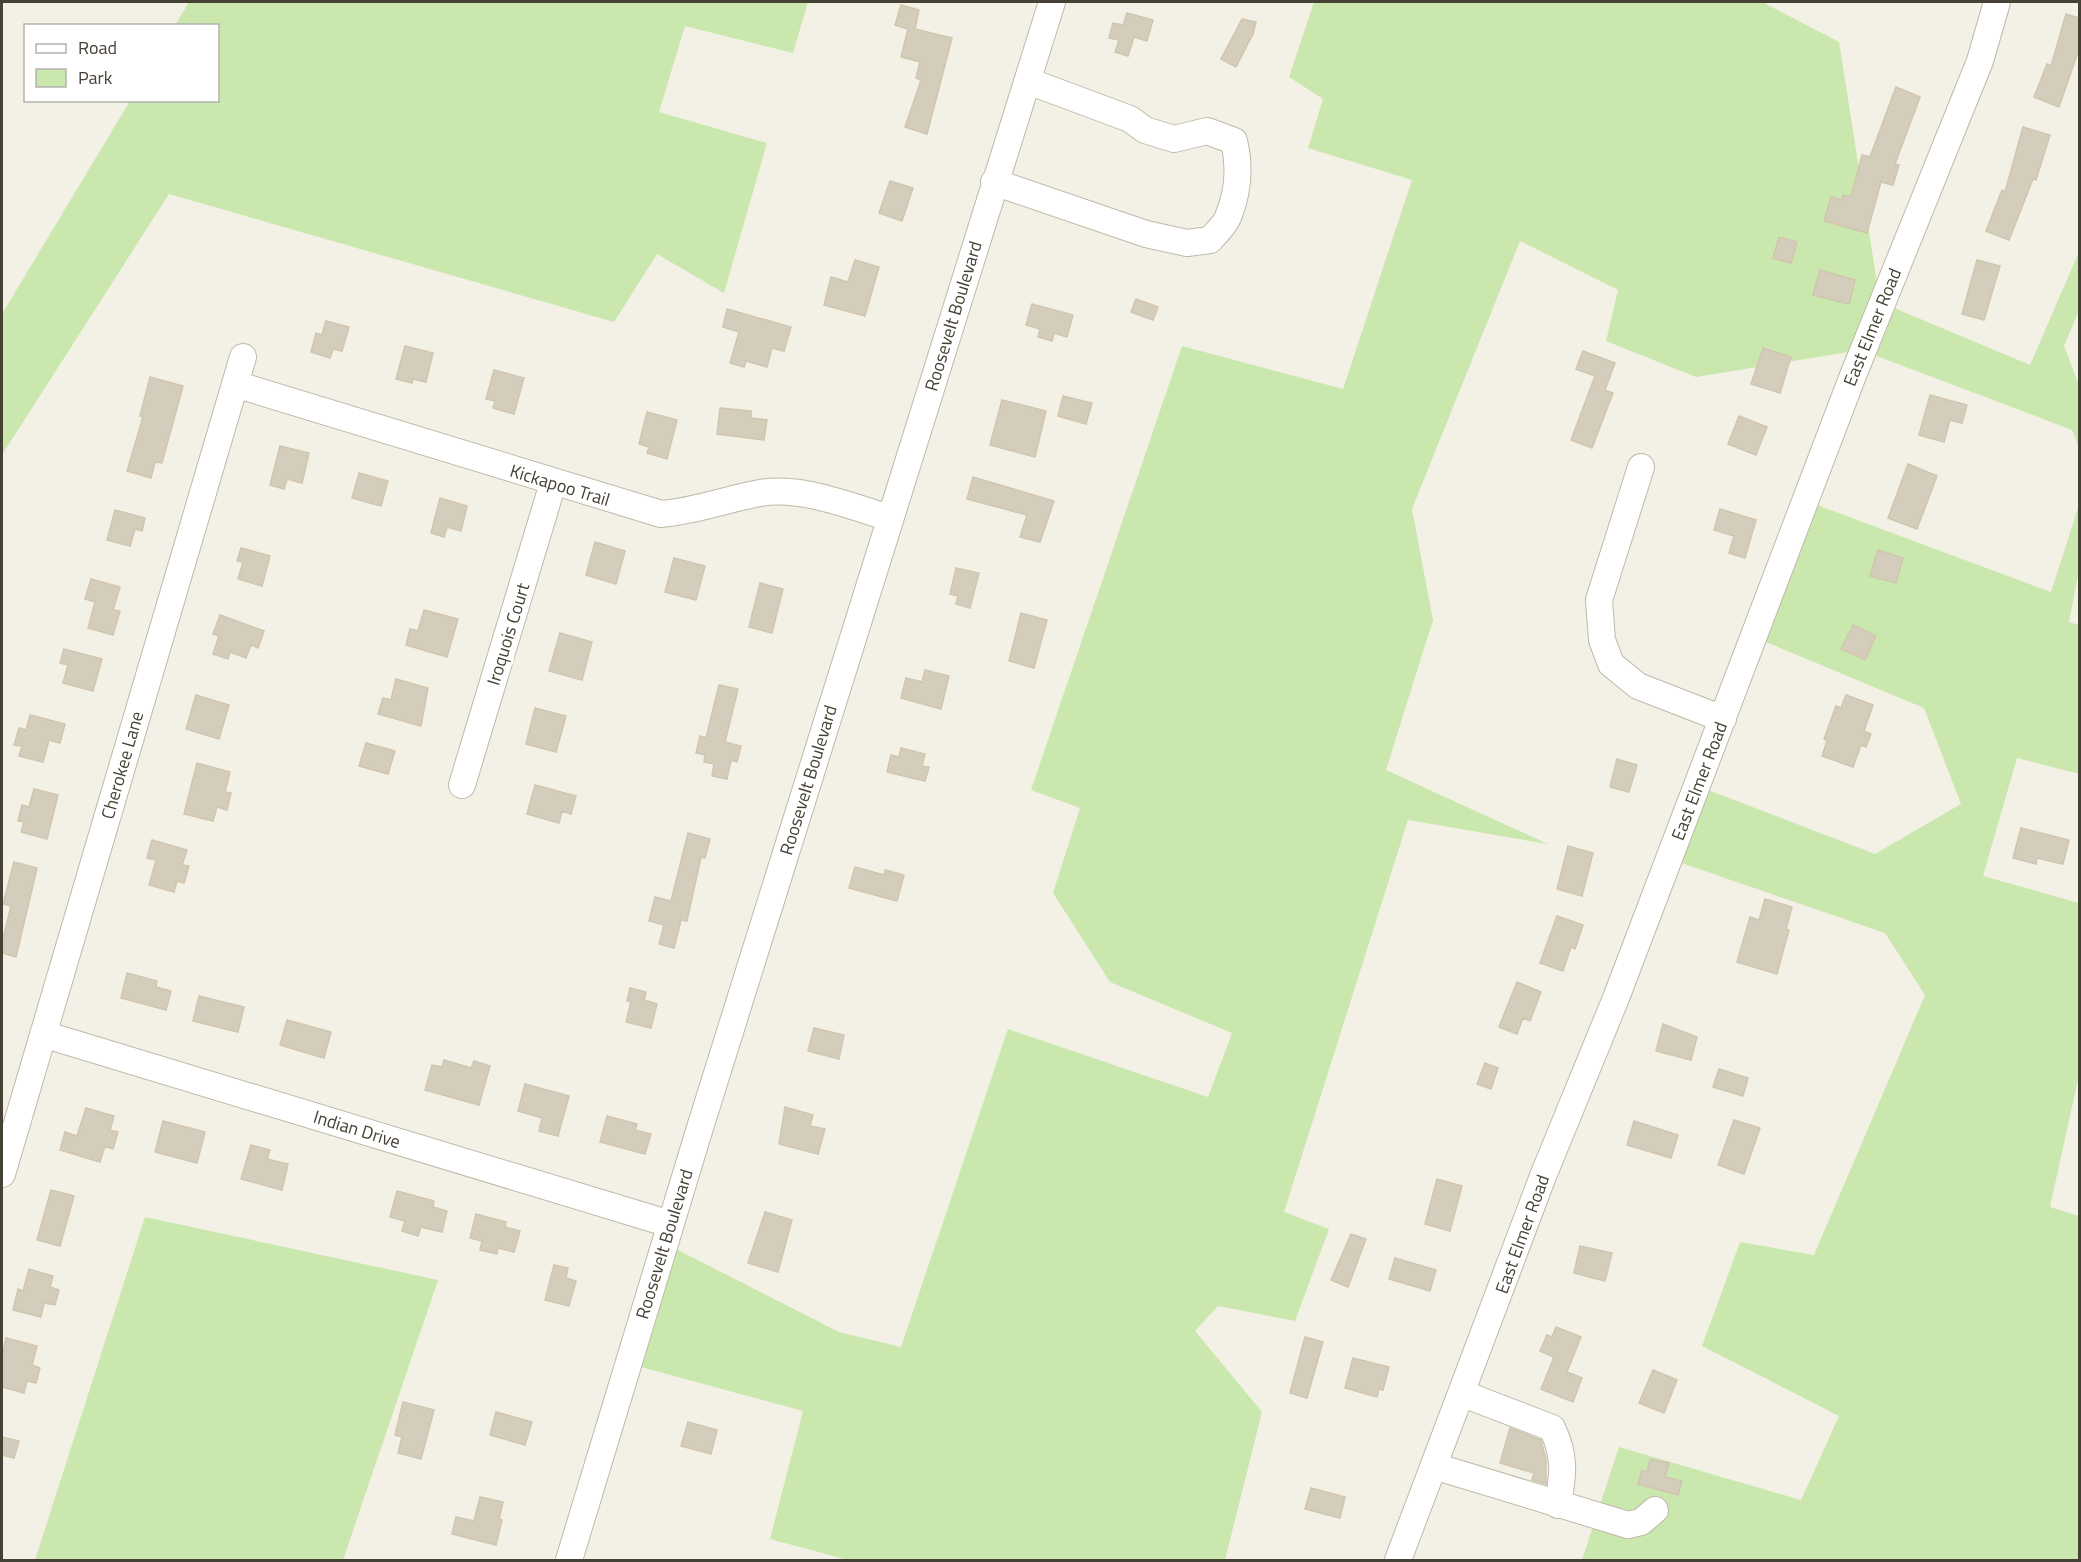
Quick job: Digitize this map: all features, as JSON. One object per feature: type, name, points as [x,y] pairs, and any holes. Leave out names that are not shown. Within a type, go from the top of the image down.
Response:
[{"type":"street","name":"Roosevelt Boulevard","points":[[569,1560],[670,1224],[1052,2]]},
{"type":"street","name":"East Elmer Road","points":[[1398,1560],[1543,1176],[1586,1076],[1852,378],[1980,62],[1997,2]]},
{"type":"street","points":[[994,182],[1146,234],[1187,243],[1210,240],[1228,219],[1237,180],[1238,159],[1234,141],[1207,131],[1174,139],[1145,130],[1130,119],[1028,81]]},
{"type":"street","name":"Cherokee Lane","points":[[2,1174],[243,357]]},
{"type":"street","name":"Kickapoo Trail","points":[[235,384],[553,483],[662,514],[689,512],[762,493],[782,493],[803,494],[890,518]]},
{"type":"street","points":[[1641,467],[1599,600],[1602,640],[1611,664],[1638,686],[1723,719]]},
{"type":"street","name":"Iroquois Court","points":[[462,785],[553,483]]},
{"type":"street","name":"Indian Drive","points":[[43,1034],[670,1224]]},
{"type":"street","points":[[1461,1394],[1552,1428],[1562,1448],[1563,1475],[1558,1505]]},
{"type":"street","points":[[1434,1466],[1628,1525],[1641,1522],[1655,1510]]},
{"type":"green space","points":[[189,2],[808,2],[793,53],[685,26],[659,112],[767,143],[724,293],[657,254],[614,322],[169,194],[2,455],[2,314],[129,102],[219,102],[219,24],[176,24]]},
{"type":"green space","points":[[1314,2],[1762,2],[1839,42],[1880,302],[2030,365],[2079,252],[2079,310],[2064,346],[2079,385],[2079,447],[2072,430],[1861,350],[1696,377],[1606,341],[1618,290],[1520,241],[1412,509],[1433,620],[1386,770],[1548,844],[1408,820],[1284,1212],[1329,1229],[1295,1321],[1218,1306],[1195,1331],[1262,1412],[1225,1560],[848,1560],[770,1539],[803,1411],[630,1364],[666,1244],[839,1332],[901,1347],[1008,1029],[1208,1097],[1232,1033],[1110,982],[1053,893],[1080,808],[1031,790],[1182,346],[1343,389],[1412,180],[1308,148],[1323,99],[1289,77]]},
{"type":"green space","points":[[1801,499],[2051,592],[2079,505],[2079,570],[2069,622],[2079,625],[2079,774],[2017,758],[1983,876],[2079,903],[2079,1075],[2050,1207],[2079,1216],[2079,1560],[1582,1560],[1619,1447],[1801,1500],[1839,1416],[1702,1346],[1740,1242],[1814,1255],[1925,995],[1885,933],[1667,858],[1695,785],[1875,854],[1961,804],[1924,708],[1752,636]]},
{"type":"green space","points":[[145,1217],[438,1280],[343,1560],[35,1560]]},
{"type":"building","points":[[901,5],[919,10],[915,29],[952,38],[927,134],[905,127],[921,80],[916,78],[920,62],[901,57],[908,29],[895,25]]},
{"type":"building","points":[[1127,13],[1153,20],[1147,41],[1134,37],[1128,56],[1115,52],[1119,40],[1109,38],[1113,23],[1123,25]]},
{"type":"building","points":[[2066,14],[2079,18],[2079,49],[2059,107],[2034,97],[2047,64],[2051,66]]},
{"type":"building","points":[[1242,19],[1256,22],[1253,34],[1236,67],[1221,59]]},
{"type":"building","points":[[1896,87],[1920,97],[1895,164],[1899,165],[1893,185],[1881,182],[1867,233],[1824,221],[1831,197],[1842,200],[1843,195],[1851,197],[1862,155],[1870,157]]},
{"type":"building","points":[[2023,127],[2050,135],[2036,180],[2033,179],[2009,240],[1986,231],[2002,190],[2005,192]]},
{"type":"building","points":[[890,181],[913,188],[902,221],[879,213]]},
{"type":"building","points":[[1779,237],[1797,242],[1791,263],[1773,258]]},
{"type":"building","points":[[855,260],[879,267],[865,316],[824,305],[831,277],[848,282]]},
{"type":"building","points":[[1977,260],[2000,266],[1984,320],[1962,314]]},
{"type":"building","points":[[1820,270],[1855,280],[1849,304],[1813,295]]},
{"type":"building","points":[[1136,299],[1158,307],[1153,320],[1131,312]]},
{"type":"building","points":[[1032,304],[1073,315],[1067,337],[1054,333],[1052,341],[1038,337],[1040,329],[1026,325]]},
{"type":"building","points":[[727,309],[791,327],[784,351],[772,348],[767,367],[746,361],[744,367],[730,363],[739,332],[723,327]]},
{"type":"building","points":[[326,321],[349,327],[342,351],[333,349],[330,358],[311,352],[316,333],[322,335]]},
{"type":"building","points":[[405,346],[433,353],[426,382],[413,379],[412,383],[396,379]]},
{"type":"building","points":[[1763,348],[1791,357],[1780,393],[1751,384]]},
{"type":"building","points":[[1583,351],[1615,363],[1605,390],[1613,393],[1592,448],[1571,440],[1595,376],[1576,369]]},
{"type":"building","points":[[494,370],[524,378],[514,414],[493,408],[495,401],[486,399]]},
{"type":"building","points":[[150,377],[183,386],[162,463],[155,462],[151,478],[127,471],[143,417],[140,416]]},
{"type":"building","points":[[1930,395],[1967,405],[1962,423],[1950,420],[1944,442],[1919,435]]},
{"type":"building","points":[[1063,396],[1092,403],[1086,424],[1058,416]]},
{"type":"building","points":[[1002,400],[1046,411],[1035,457],[990,445]]},
{"type":"building","points":[[720,408],[751,411],[751,418],[767,420],[764,440],[717,434]]},
{"type":"building","points":[[647,412],[677,420],[667,459],[647,453],[649,447],[639,444]]},
{"type":"building","points":[[1739,416],[1767,427],[1756,455],[1728,444]]},
{"type":"building","points":[[280,446],[309,453],[302,483],[287,479],[284,489],[270,485]]},
{"type":"building","points":[[1908,464],[1937,476],[1917,529],[1888,518]]},
{"type":"building","points":[[359,473],[388,481],[381,506],[352,498]]},
{"type":"building","points":[[973,477],[1054,501],[1040,542],[1020,537],[1027,515],[967,499]]},
{"type":"building","points":[[440,498],[467,506],[461,531],[447,527],[444,537],[431,533]]},
{"type":"building","points":[[1720,509],[1756,520],[1745,558],[1729,553],[1734,536],[1714,530]]},
{"type":"building","points":[[115,510],[145,518],[142,531],[135,529],[130,546],[107,540]]},
{"type":"building","points":[[595,542],[625,551],[616,584],[586,575]]},
{"type":"building","points":[[241,548],[270,556],[262,586],[238,579],[243,562],[237,561]]},
{"type":"building","points":[[1878,550],[1903,558],[1896,583],[1870,576]]},
{"type":"building","points":[[674,558],[705,566],[696,600],[665,592]]},
{"type":"building","points":[[956,568],[979,573],[970,608],[956,604],[958,596],[950,594]]},
{"type":"building","points":[[91,579],[120,587],[113,610],[120,611],[113,635],[88,628],[95,602],[85,599]]},
{"type":"building","points":[[760,583],[783,589],[772,633],[749,627]]},
{"type":"building","points":[[424,610],[458,619],[447,657],[406,645],[410,629],[418,631]]},
{"type":"building","points":[[1021,613],[1047,620],[1034,668],[1009,661]]},
{"type":"building","points":[[220,615],[264,631],[258,648],[251,645],[246,658],[230,652],[228,659],[213,654],[219,636],[213,634]]},
{"type":"building","points":[[1853,625],[1876,636],[1865,660],[1841,649]]},
{"type":"building","points":[[560,633],[592,642],[582,680],[549,671]]},
{"type":"building","points":[[64,649],[102,659],[93,691],[63,683],[68,665],[60,663]]},
{"type":"building","points":[[925,670],[949,676],[941,709],[901,698],[906,678],[922,682]]},
{"type":"building","points":[[396,679],[428,688],[421,726],[378,714],[383,698],[391,700]]},
{"type":"building","points":[[719,685],[738,689],[725,742],[741,746],[737,762],[731,760],[727,779],[712,776],[714,764],[704,762],[705,755],[696,753],[700,736],[706,738]]},
{"type":"building","points":[[196,695],[229,705],[219,739],[186,729]]},
{"type":"building","points":[[1846,695],[1873,705],[1864,731],[1871,734],[1866,747],[1861,745],[1853,767],[1822,756],[1827,741],[1824,739],[1836,706],[1841,708]]},
{"type":"building","points":[[535,708],[566,716],[556,752],[526,744]]},
{"type":"building","points":[[30,715],[65,724],[60,743],[49,740],[43,762],[19,756],[22,746],[14,745],[19,728],[26,730]]},
{"type":"building","points":[[366,743],[395,751],[388,774],[359,766]]},
{"type":"building","points":[[901,748],[925,754],[922,766],[929,767],[925,781],[887,772],[891,755],[899,757]]},
{"type":"building","points":[[1617,759],[1637,765],[1629,792],[1610,787]]},
{"type":"building","points":[[197,763],[230,772],[225,792],[231,793],[227,810],[217,807],[213,821],[184,814]]},
{"type":"building","points":[[535,785],[576,796],[571,814],[562,811],[559,823],[527,814]]},
{"type":"building","points":[[34,789],[58,795],[47,839],[21,832],[24,822],[18,821],[22,805],[29,807]]},
{"type":"building","points":[[2021,828],[2069,840],[2063,864],[2037,858],[2036,864],[2013,858]]},
{"type":"building","points":[[688,833],[710,839],[705,858],[701,857],[687,921],[681,920],[674,948],[659,944],[664,925],[649,921],[655,897],[671,901]]},
{"type":"building","points":[[152,840],[187,850],[182,865],[189,866],[184,883],[177,881],[174,892],[149,885],[156,860],[147,858]]},
{"type":"building","points":[[1568,846],[1593,853],[1582,896],[1557,889]]},
{"type":"building","points":[[14,862],[37,868],[16,957],[2,953],[2,934],[4,935],[11,906],[3,904]]},
{"type":"building","points":[[855,867],[884,875],[885,870],[904,875],[897,901],[849,888]]},
{"type":"building","points":[[1765,899],[1792,907],[1786,929],[1789,930],[1777,974],[1737,962],[1750,917],[1759,920]]},
{"type":"building","points":[[1557,916],[1583,925],[1575,949],[1571,947],[1563,971],[1540,963]]},
{"type":"building","points":[[127,973],[157,981],[156,987],[171,991],[166,1010],[121,998]]},
{"type":"building","points":[[1517,982],[1541,992],[1530,1021],[1523,1018],[1517,1034],[1499,1027]]},
{"type":"building","points":[[630,988],[646,992],[644,1000],[657,1004],[651,1028],[626,1022],[631,1002],[627,1001]]},
{"type":"building","points":[[199,996],[244,1007],[238,1032],[193,1021]]},
{"type":"building","points":[[287,1020],[331,1032],[324,1058],[280,1045]]},
{"type":"building","points":[[1663,1024],[1697,1037],[1691,1060],[1656,1051]]},
{"type":"building","points":[[814,1028],[844,1035],[839,1059],[808,1051]]},
{"type":"building","points":[[444,1060],[471,1068],[474,1061],[490,1066],[479,1105],[425,1090],[432,1065],[442,1067]]},
{"type":"building","points":[[1485,1063],[1498,1068],[1491,1089],[1477,1084]]},
{"type":"building","points":[[1719,1069],[1748,1078],[1743,1096],[1713,1087]]},
{"type":"building","points":[[525,1084],[569,1096],[558,1136],[539,1131],[542,1118],[518,1111]]},
{"type":"building","points":[[785,1107],[813,1115],[810,1126],[825,1129],[818,1154],[779,1144]]},
{"type":"building","points":[[86,1108],[114,1116],[110,1130],[118,1132],[113,1149],[105,1146],[100,1162],[60,1150],[65,1132],[77,1136]]},
{"type":"building","points":[[607,1116],[637,1124],[635,1130],[651,1134],[645,1154],[600,1142]]},
{"type":"building","points":[[1734,1120],[1760,1128],[1744,1174],[1718,1165]]},
{"type":"building","points":[[163,1121],[205,1132],[197,1163],[155,1152]]},
{"type":"building","points":[[1634,1121],[1678,1135],[1671,1158],[1627,1145]]},
{"type":"building","points":[[251,1145],[270,1150],[267,1159],[288,1164],[282,1190],[241,1179]]},
{"type":"building","points":[[1437,1179],[1462,1186],[1450,1231],[1425,1224]]},
{"type":"building","points":[[51,1190],[74,1196],[60,1246],[37,1240]]},
{"type":"building","points":[[397,1191],[434,1201],[433,1207],[447,1211],[442,1232],[421,1227],[418,1236],[402,1231],[405,1221],[390,1217]]},
{"type":"building","points":[[765,1212],[792,1220],[778,1272],[748,1263]]},
{"type":"building","points":[[476,1214],[506,1222],[505,1227],[520,1231],[514,1252],[498,1248],[497,1254],[480,1250],[482,1241],[470,1238]]},
{"type":"building","points":[[1351,1234],[1366,1239],[1348,1287],[1331,1280]]},
{"type":"building","points":[[1580,1246],[1612,1253],[1605,1281],[1574,1273]]},
{"type":"building","points":[[1395,1258],[1436,1270],[1430,1291],[1389,1279]]},
{"type":"building","points":[[554,1265],[568,1268],[566,1278],[576,1281],[569,1306],[545,1300]]},
{"type":"building","points":[[29,1269],[53,1276],[50,1287],[59,1290],[55,1305],[44,1303],[41,1317],[13,1310],[18,1289],[23,1291]]},
{"type":"building","points":[[1556,1327],[1581,1337],[1567,1372],[1582,1378],[1573,1402],[1541,1389],[1554,1357],[1540,1351],[1547,1335],[1552,1337]]},
{"type":"building","points":[[1305,1337],[1323,1342],[1307,1398],[1290,1393]]},
{"type":"building","points":[[6,1338],[37,1346],[32,1365],[40,1368],[36,1383],[27,1381],[24,1393],[2,1387],[2,1356]]},
{"type":"building","points":[[1353,1358],[1389,1367],[1383,1390],[1379,1389],[1377,1397],[1345,1388]]},
{"type":"building","points":[[1653,1370],[1677,1380],[1664,1413],[1639,1403]]},
{"type":"building","points":[[403,1402],[434,1410],[421,1459],[398,1453],[402,1437],[395,1435]]},
{"type":"building","points":[[496,1412],[532,1422],[525,1445],[490,1435]]},
{"type":"building","points":[[688,1422],[717,1430],[711,1454],[681,1446]]},
{"type":"building","points":[[1510,1428],[1541,1440],[1546,1459],[1546,1484],[1532,1480],[1534,1473],[1500,1463]]},
{"type":"building","points":[[2,1437],[19,1441],[14,1458],[2,1455]]},
{"type":"building","points":[[1650,1459],[1669,1463],[1665,1477],[1682,1481],[1678,1495],[1638,1484],[1642,1470],[1647,1472]]},
{"type":"building","points":[[1311,1488],[1345,1497],[1340,1518],[1305,1509]]},
{"type":"building","points":[[480,1497],[503,1502],[499,1519],[502,1520],[496,1545],[452,1534],[456,1517],[474,1521]]}]
